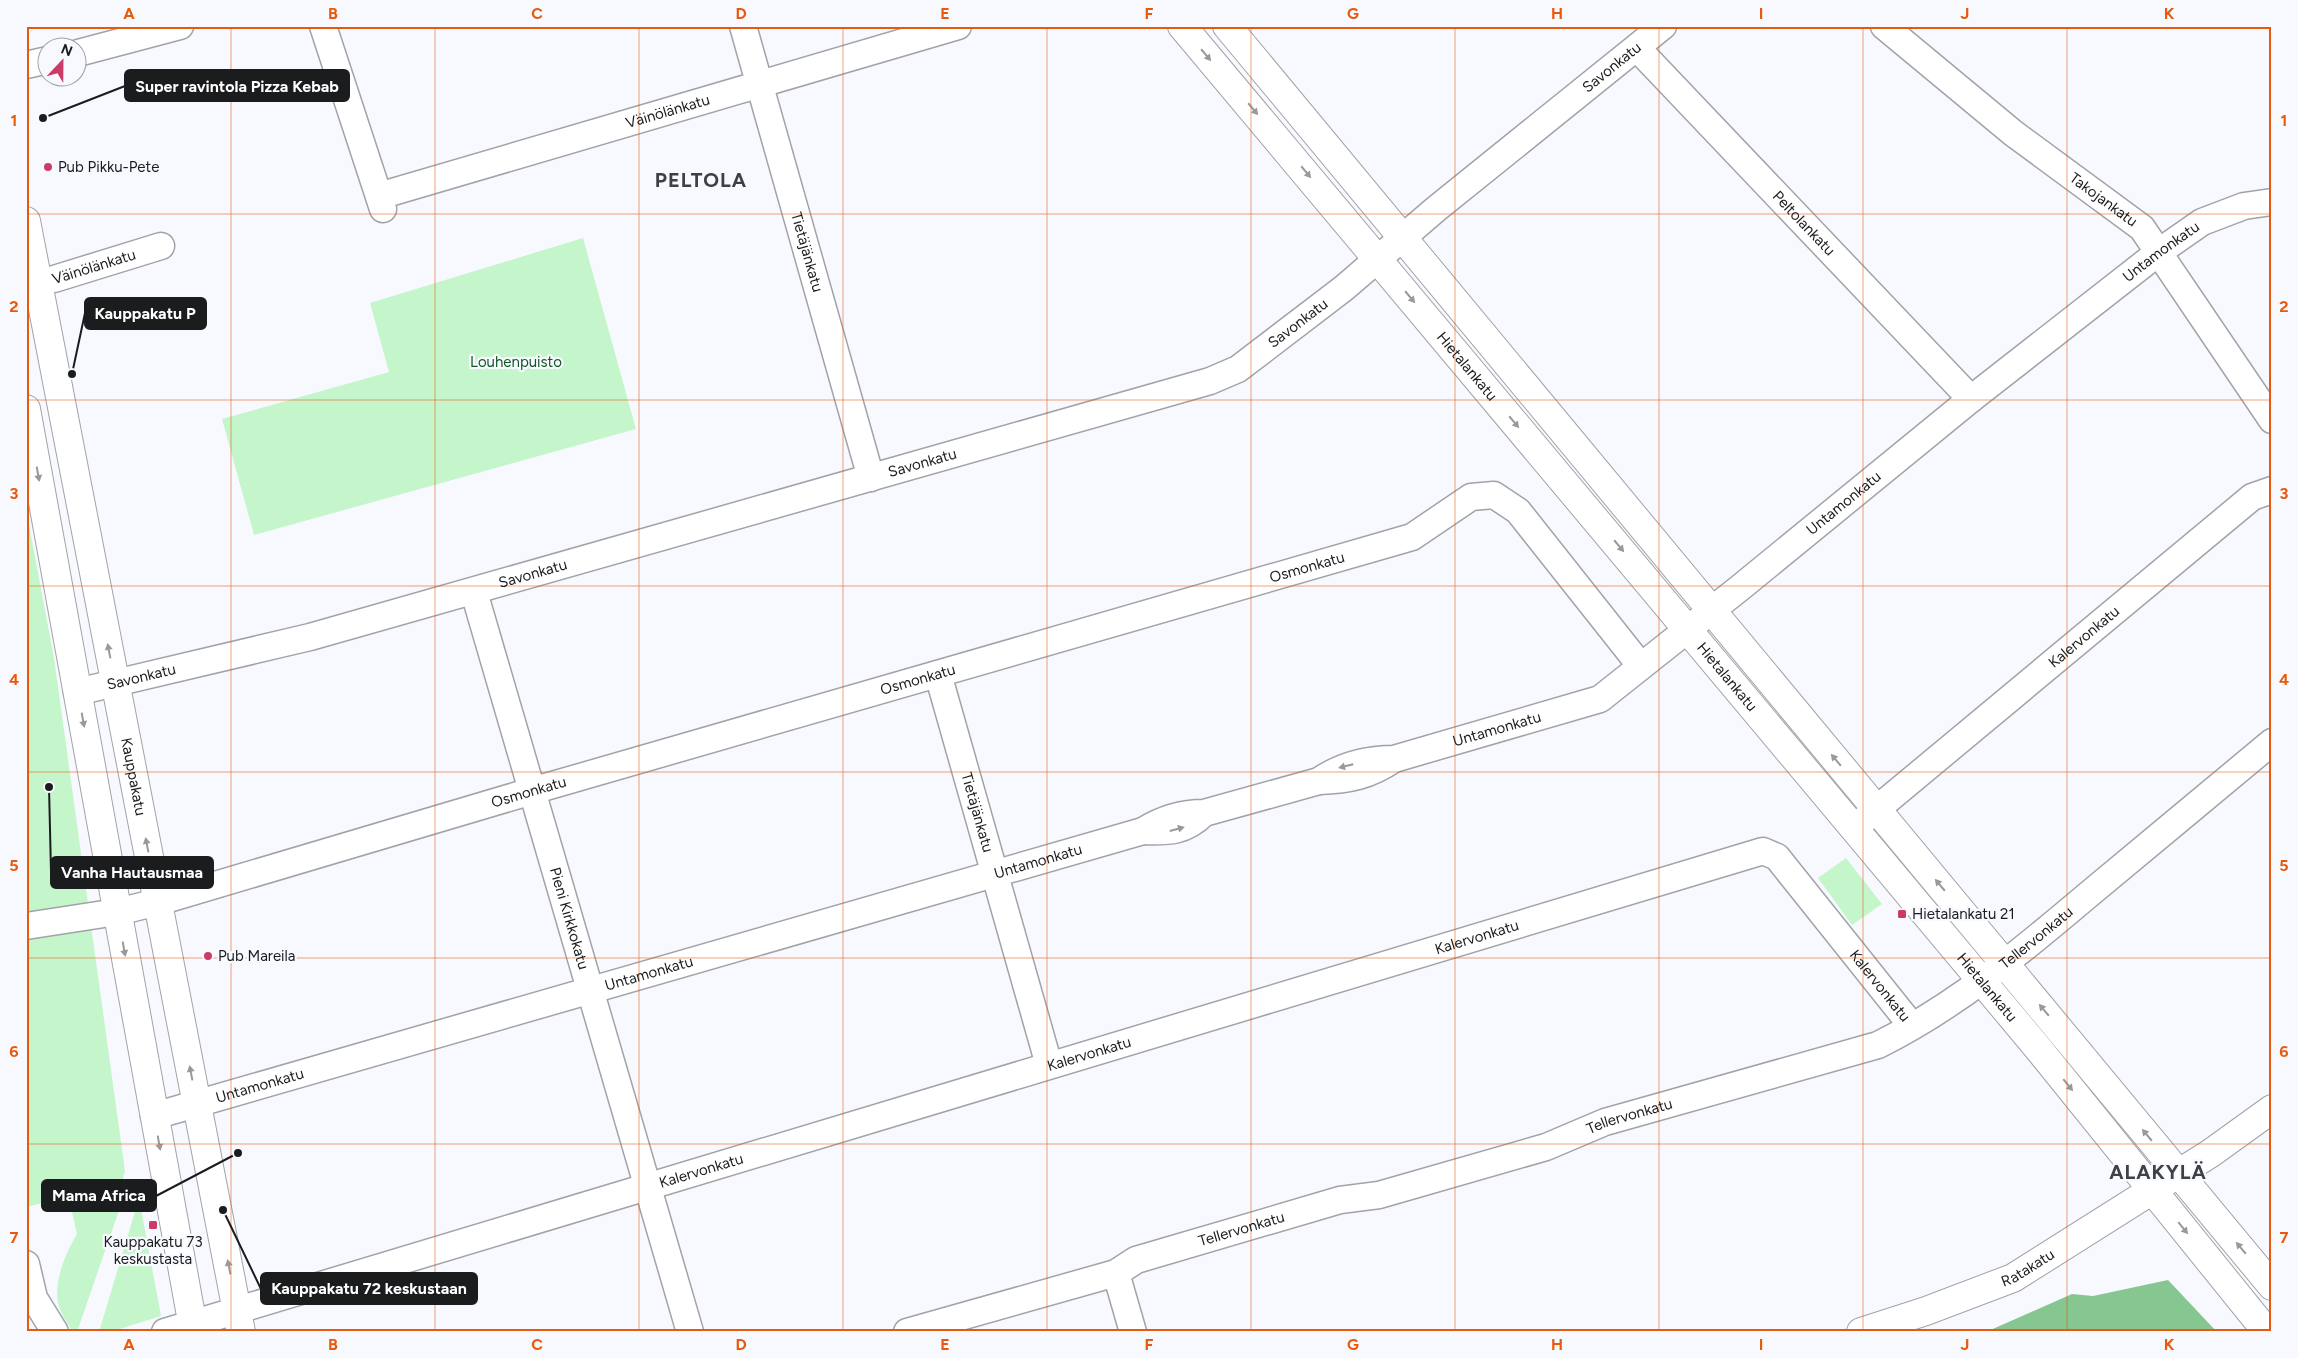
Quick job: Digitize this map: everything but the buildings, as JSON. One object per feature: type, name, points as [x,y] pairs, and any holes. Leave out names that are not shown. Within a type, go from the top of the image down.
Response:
[{"type":"main road","name":"Hietalankatu","points":[[1182,26],[1981,980],[2267,1332]]},
{"type":"main road","name":"Hietalankatu","points":[[1227,26],[2272,1286]]},
{"type":"main road","name":"Kauppakatu","points":[[26,221],[32,282],[116,684],[239,1320]]},
{"type":"main road","points":[[26,409],[193,1327]]},
{"type":"main road","name":"Ratakatu","points":[[1861,1332],[1926,1312],[2013,1278],[2211,1153],[2272,1109]]},
{"type":"street","points":[[88,50],[180,26]]},
{"type":"street","name":"Väinölänkatu","points":[[323,26],[381,203],[760,84],[958,26]]},
{"type":"street","name":"Tietäjänkatu","points":[[743,26],[871,478]]},
{"type":"street","name":"Savonkatu","points":[[77,692],[310,637],[474,592],[1210,381],[1238,369],[1379,260],[1436,209],[1663,26]]},
{"type":"street","name":"Takojankatu","points":[[1884,26],[2013,132],[2142,228],[2272,420]]},
{"type":"street","name":"Peltolankatu","points":[[1637,48],[1971,399]]},
{"type":"street","name":"Untamonkatu","points":[[154,1116],[1142,831],[1159,820],[1188,813],[1204,813],[1319,781],[1337,768],[1373,759],[1394,759],[1600,699],[1640,665],[1741,587],[1971,399],[2159,252],[2202,222],[2244,206],[2272,202]]},
{"type":"street","name":"Väinölänkatu","points":[[32,282],[54,279],[161,246]]},
{"type":"street","name":"Kalervonkatu","points":[[1854,828],[2252,497],[2272,490]]},
{"type":"street","name":"Osmonkatu","points":[[26,926],[118,912],[158,902],[533,791],[1412,537],[1471,498],[1494,496],[1518,511],[1640,665]]},
{"type":"street","name":"Pieni Kirkkokatu","points":[[474,592],[690,1332]]},
{"type":"street","name":"Tietäjänkatu","points":[[938,674],[1049,1065]]},
{"type":"street","name":"Tellervonkatu","points":[[907,1332],[1116,1273],[1136,1260],[1340,1200],[1379,1195],[1546,1147],[1605,1122],[1820,1061],[1838,1058],[1878,1045],[1912,1026],[2005,964],[2272,742]]},
{"type":"street","name":"Kalervonkatu","points":[[165,1332],[239,1320],[648,1186],[1763,851],[1777,857],[1912,1026]]},
{"type":"street","points":[[26,1264],[34,1298],[54,1332]]},
{"type":"street","points":[[1116,1273],[1133,1332]]},
{"type":"green space","name":"Louhenpuisto","points":[[583,238],[636,429],[254,535],[222,419],[389,372],[370,303]]},
{"type":"green space","points":[[26,509],[54,658],[125,1171],[121,1185],[26,1207]]},
{"type":"green space","points":[[1846,858],[1882,904],[1852,925],[1818,878]]},
{"type":"green space","points":[[126,1190],[77,1332],[73,1332],[61,1312],[57,1292],[60,1272],[77,1234],[70,1203]]},
{"type":"green space","points":[[139,1198],[161,1316],[110,1332],[99,1332]]},
{"type":"green space","points":[[2168,1280],[2217,1332],[1986,1332],[2072,1294],[2093,1296]]},
{"type":"place","name":"Super ravintola Pizza Kebab","points":[[43,118]]},
{"type":"place","name":"Pub Pikku-Pete","points":[[48,167]]},
{"type":"place","name":"Kauppakatu P","points":[[72,374]]},
{"type":"place","name":"Vanha Hautausmaa","points":[[49,787]]},
{"type":"place","name":"Hietalankatu 21","points":[[1902,914]]},
{"type":"place","name":"Pub Mareila","points":[[208,956]]},
{"type":"place","name":"Mama Africa","points":[[238,1153]]},
{"type":"place","name":"Kauppakatu 72 keskustaan","points":[[223,1210]]},
{"type":"place","name":"Kauppakatu 73 keskustasta","points":[[153,1225]]},
{"type":"district","name":"PELTOLA","points":[[701,180]]},
{"type":"district","name":"ALAKYLÄ","points":[[2158,1172]]}]
